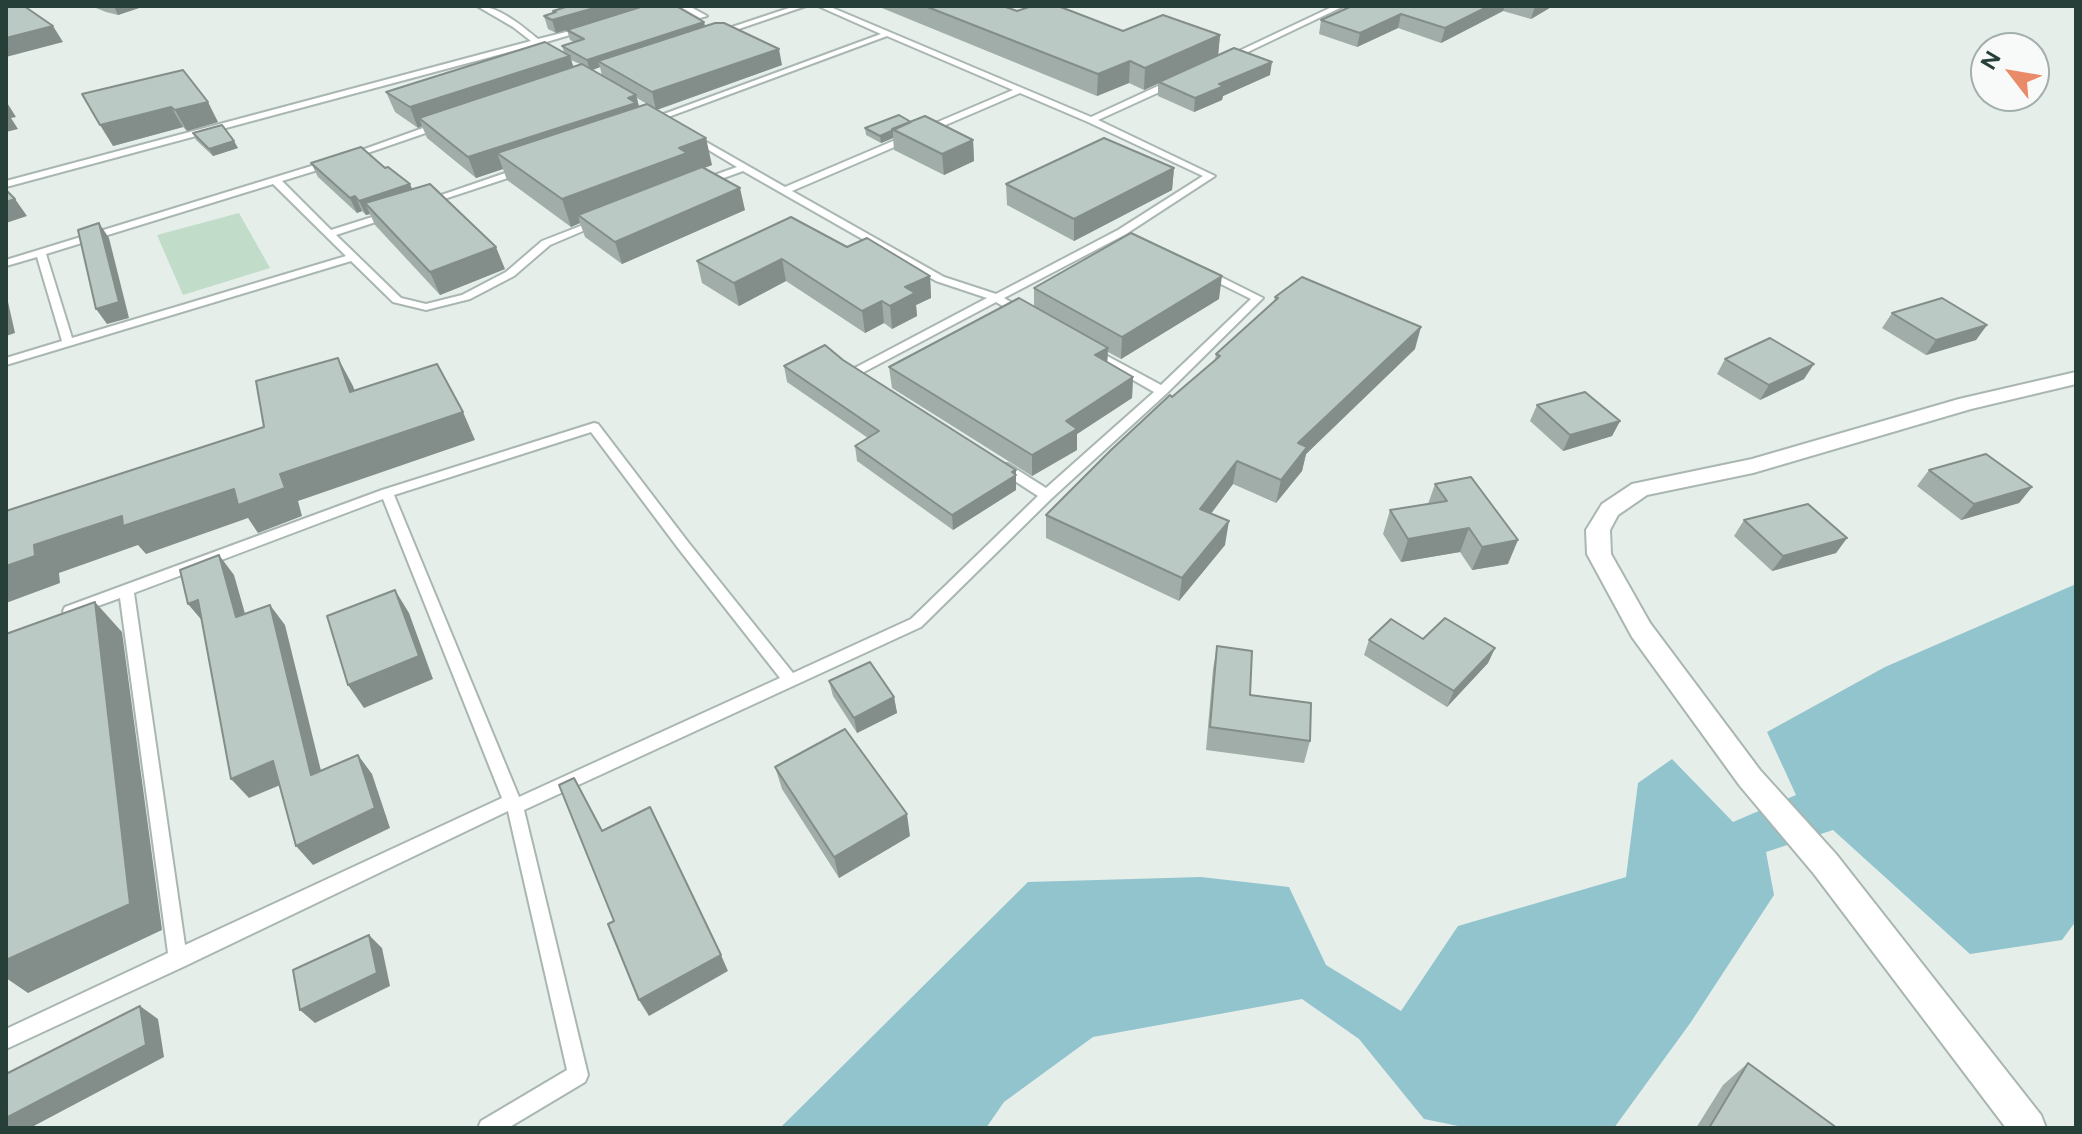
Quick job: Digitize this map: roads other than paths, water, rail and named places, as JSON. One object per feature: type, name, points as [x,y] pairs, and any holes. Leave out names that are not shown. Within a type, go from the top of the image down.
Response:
[{"type":"street","points":[[2028,1128],[1825,864],[1750,778],[1641,630],[1599,554],[1598,530],[1610,510],[1640,489],[1753,466],[1966,404],[2076,378]]},
{"type":"lane","points":[[481,6],[516,25],[536,45],[562,60]]},
{"type":"lane","points":[[683,6],[703,16]]},
{"type":"lane","points":[[702,38],[802,6]]},
{"type":"lane","points":[[822,6],[1091,120],[1210,176],[1129,235],[997,298],[853,373],[879,389]]},
{"type":"lane","points":[[1216,63],[1340,6]]},
{"type":"lane","points":[[6,184],[592,28]]},
{"type":"lane","points":[[657,122],[887,34]]},
{"type":"lane","points":[[1091,120],[1188,76]]},
{"type":"lane","points":[[784,191],[1019,90]]},
{"type":"lane","points":[[645,111],[657,122],[940,279],[997,298],[1038,322]]},
{"type":"lane","points":[[6,263],[276,181],[454,121]]},
{"type":"lane","points":[[419,205],[538,165]]},
{"type":"lane","points":[[686,189],[742,168]]},
{"type":"lane","points":[[276,181],[397,300],[426,307],[466,297],[510,274],[546,243],[616,216]]},
{"type":"lane","points":[[329,234],[404,210]]},
{"type":"lane","points":[[41,253],[68,343]]},
{"type":"lane","points":[[6,362],[353,257]]},
{"type":"lane","points":[[6,1039],[513,803],[916,623],[1047,495],[1162,391],[1258,298],[1190,265]]},
{"type":"lane","points":[[1079,345],[1162,391]]},
{"type":"lane","points":[[59,615],[387,493],[594,427],[789,679]]},
{"type":"lane","points":[[995,462],[1047,495]]},
{"type":"lane","points":[[387,493],[513,803],[578,1075],[488,1128]]},
{"type":"lane","points":[[126,590],[178,960]]},
{"type":"water","points":[[2076,584],[2076,921],[2062,940],[1970,954],[1833,830],[1766,852],[1774,895],[1691,1022],[1614,1128],[1468,1128],[1424,1119],[1359,1039],[1302,999],[1093,1037],[1004,1102],[986,1128],[780,1128],[1028,882],[1201,877],[1289,887],[1326,965],[1401,1011],[1458,926],[1626,877],[1638,783],[1672,759],[1733,822],[1796,795],[1767,732],[1885,667]]}]
